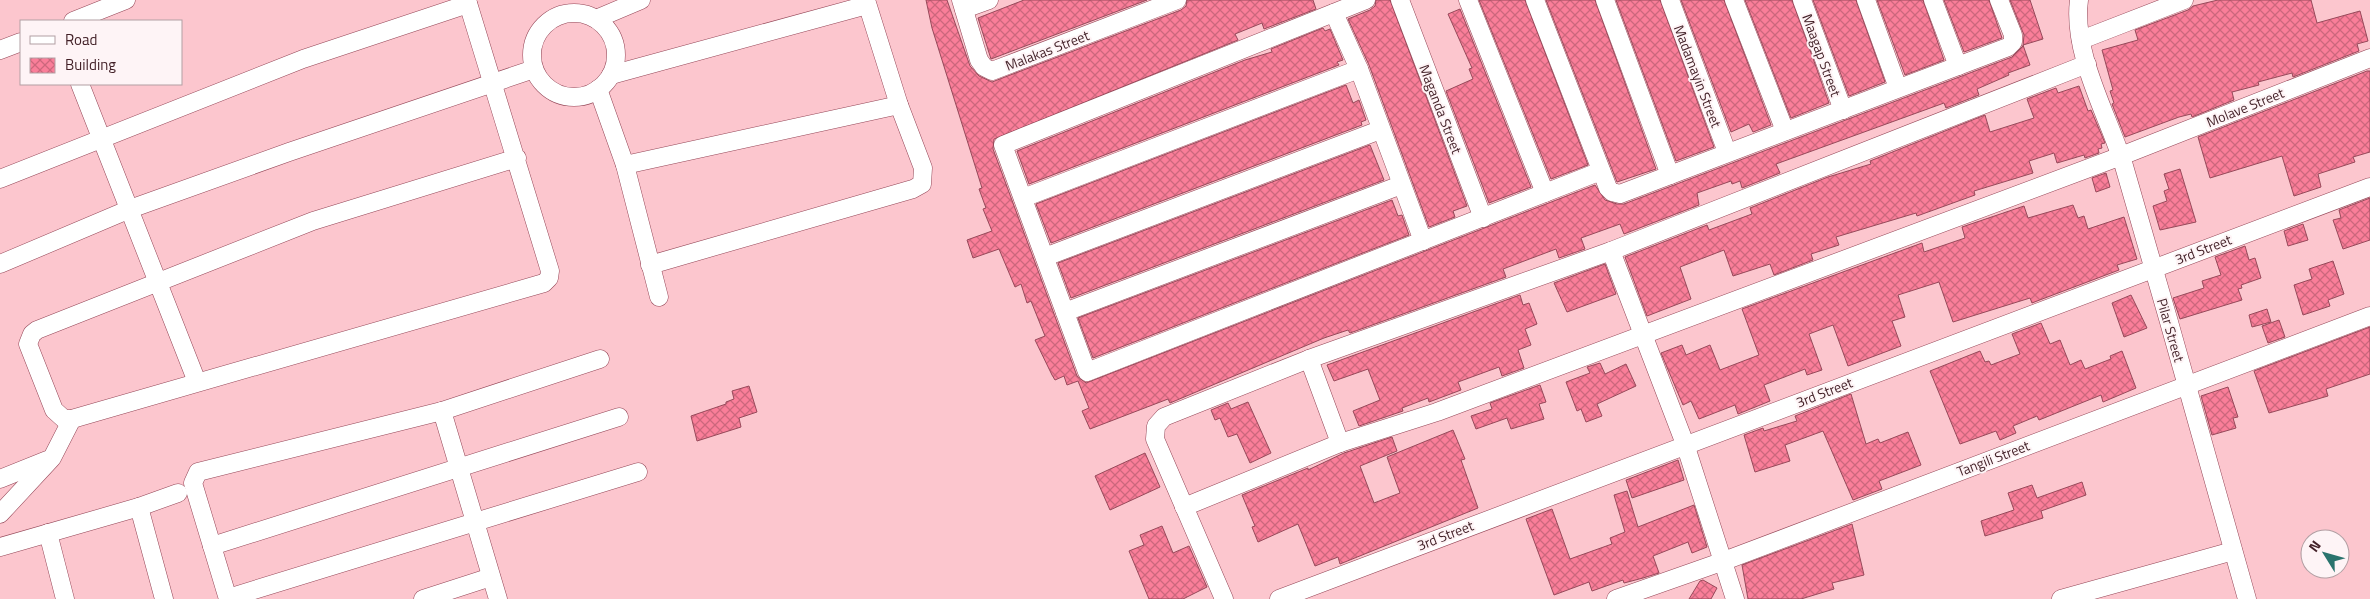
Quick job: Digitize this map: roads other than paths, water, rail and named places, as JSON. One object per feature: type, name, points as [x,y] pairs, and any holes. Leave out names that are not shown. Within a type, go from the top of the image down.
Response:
[{"type":"street","points":[[76,20],[126,0]]},
{"type":"street","points":[[596,19],[641,0]]},
{"type":"street","points":[[963,4],[989,0]]},
{"type":"street","name":"Malakas Street","points":[[963,4],[979,60],[984,67],[992,71],[1177,0]]},
{"type":"street","points":[[1366,0],[1003,145],[1087,372],[1601,171]]},
{"type":"street","name":"Maganda Street","points":[[1400,0],[1482,218]]},
{"type":"street","points":[[1468,0],[1544,193]]},
{"type":"street","points":[[1535,0],[1608,188],[1612,192],[1620,194],[2008,47],[2013,42],[2013,35],[1999,0]]},
{"type":"street","points":[[1605,0],[1670,175]]},
{"type":"street","name":"Madamayin Street","points":[[1670,0],[1727,152]]},
{"type":"street","points":[[1734,0],[1785,131]]},
{"type":"street","name":"Maagap Street","points":[[1802,0],[1842,110]]},
{"type":"street","points":[[1866,0],[1898,88]]},
{"type":"street","points":[[1933,0],[1958,66]]},
{"type":"street","name":"Pilar Street","points":[[2079,0],[2078,22],[2087,64],[2121,156],[2247,599]]},
{"type":"street","points":[[2081,40],[2184,0]]},
{"type":"street","points":[[0,180],[303,59],[467,2],[517,158],[550,271],[549,278],[544,283],[72,419],[64,419],[54,410],[28,344],[32,334],[37,330],[313,221],[517,158]]},
{"type":"street","points":[[611,75],[616,50],[609,33],[596,19],[571,6],[539,31],[534,43],[532,56],[534,69],[540,80],[550,89],[561,95],[574,97],[598,89],[611,75],[866,2],[899,105],[923,168],[922,184],[913,189],[650,265]]},
{"type":"street","points":[[1334,13],[1359,69],[1423,242]]},
{"type":"street","points":[[0,50],[20,42]]},
{"type":"street","name":"Molave Street","points":[[1184,507],[1340,443],[1437,412],[2121,156],[2370,58]]},
{"type":"street","points":[[1224,599],[1155,438],[1156,426],[1164,417],[1309,359],[1611,251],[2087,64]]},
{"type":"street","points":[[0,264],[130,209],[288,152],[534,69]]},
{"type":"street","points":[[1023,198],[1359,69]]},
{"type":"street","points":[[80,85],[198,382]]},
{"type":"street","points":[[598,89],[625,165],[659,297]]},
{"type":"street","points":[[625,165],[899,105]]},
{"type":"street","points":[[1045,257],[1380,130]]},
{"type":"street","points":[[1065,312],[1401,185]]},
{"type":"street","name":"3rd Street","points":[[1279,599],[1685,444],[2370,187]]},
{"type":"street","points":[[1611,251],[1685,444],[1724,560],[1735,599]]},
{"type":"street","name":"Tangili Street","points":[[1616,599],[2370,316]]},
{"type":"street","points":[[600,359],[442,411],[198,472],[193,483],[228,598],[638,472]]},
{"type":"street","points":[[1309,359],[1340,443]]},
{"type":"street","points":[[442,411],[460,466],[474,522],[498,599]]},
{"type":"street","points":[[212,546],[619,417]]},
{"type":"street","points":[[0,514],[52,458],[72,419]]},
{"type":"street","points":[[0,479],[52,458]]},
{"type":"street","points":[[0,547],[139,507],[178,493]]},
{"type":"street","points":[[139,507],[164,599]]},
{"type":"street","points":[[48,533],[65,599]]},
{"type":"street","points":[[2061,599],[2233,551]]},
{"type":"street","points":[[423,599],[491,577]]}]
